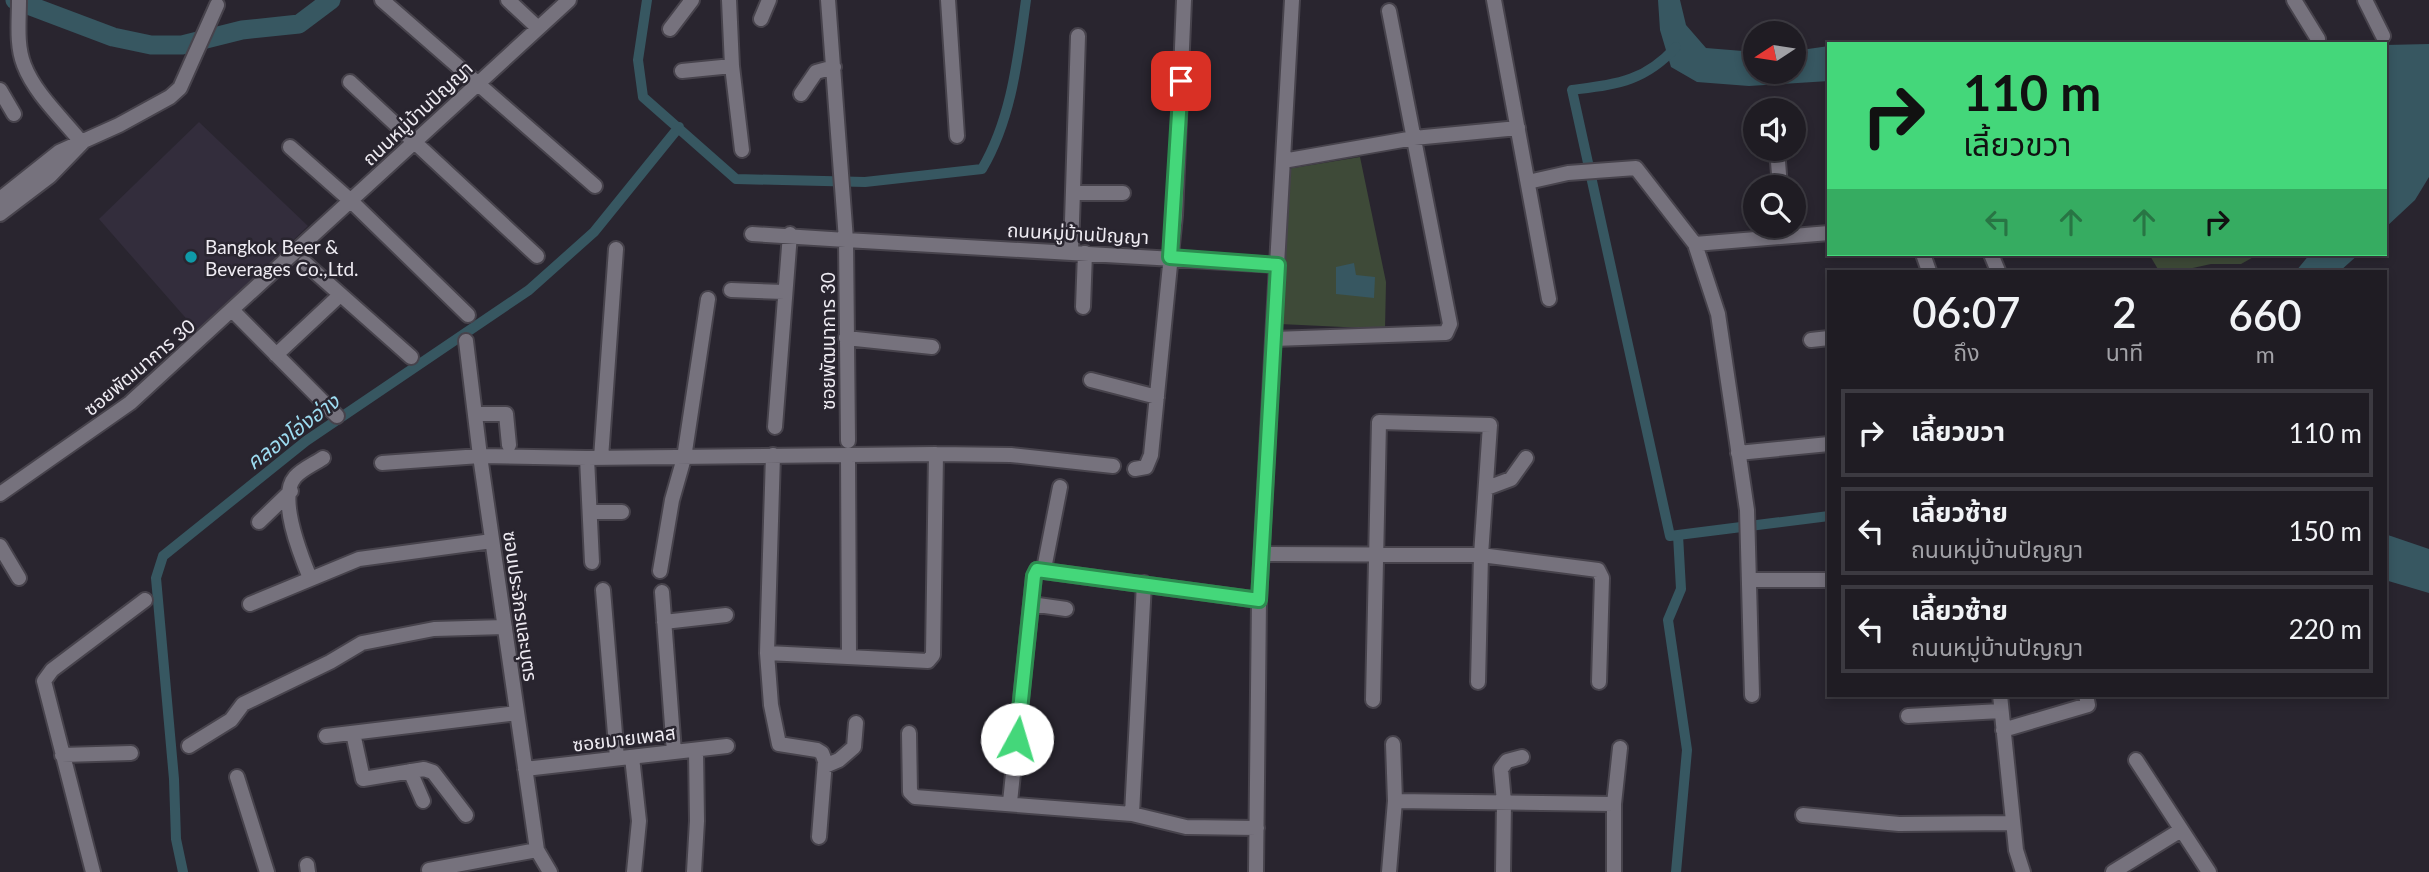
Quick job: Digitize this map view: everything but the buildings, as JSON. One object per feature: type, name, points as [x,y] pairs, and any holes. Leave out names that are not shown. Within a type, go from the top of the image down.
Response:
[{"type":"street","points":[[19,0],[19,42],[24,64],[34,83],[82,144]]},
{"type":"street","points":[[382,0],[595,186]]},
{"type":"street","points":[[508,0],[538,28]]},
{"type":"street","name":"ถนนหมู่บ้านปัญญา","points":[[292,254],[569,0]]},
{"type":"street","points":[[670,29],[692,0]]},
{"type":"street","points":[[729,0],[732,66],[742,150]]},
{"type":"street","points":[[761,19],[768,0]]},
{"type":"street","points":[[828,0],[846,240]]},
{"type":"street","points":[[948,0],[957,136]]},
{"type":"street","points":[[1135,469],[1146,467],[1152,455],[1176,202],[1184,0]]},
{"type":"street","points":[[1256,872],[1259,600],[1292,0]]},
{"type":"street","points":[[1494,0],[1549,299]]},
{"type":"street","points":[[2294,0],[2318,39]]},
{"type":"street","points":[[2365,0],[2383,36]]},
{"type":"street","points":[[0,199],[59,152],[82,144],[170,97],[188,76],[216,5]]},
{"type":"street","points":[[1273,339],[1438,335],[1447,332],[1450,324],[1389,11]]},
{"type":"street","points":[[1078,36],[1073,193],[1083,307]]},
{"type":"street","points":[[682,71],[732,66]]},
{"type":"street","points":[[801,94],[816,72],[834,66]]},
{"type":"street","points":[[350,82],[537,256]]},
{"type":"street","points":[[0,90],[14,114]]},
{"type":"street","points":[[1283,161],[1414,138],[1518,128]]},
{"type":"street","points":[[0,214],[50,176],[82,144]]},
{"type":"street","points":[[290,147],[351,201],[468,315]]},
{"type":"street","points":[[1528,182],[1568,173],[1630,166],[1640,171],[1695,244],[1718,314],[1747,510],[1752,695]]},
{"type":"street","points":[[1073,193],[1123,193]]},
{"type":"street","points":[[1806,232],[1827,233]]},
{"type":"street","name":"ถนนหมู่บ้านปัญญา","points":[[752,234],[790,234],[846,240],[1278,265]]},
{"type":"street","points":[[775,427],[790,234]]},
{"type":"street","points":[[1695,244],[1743,237]]},
{"type":"street","name":"ซอยพัฒนาการ 30","points":[[846,240],[849,656]]},
{"type":"street","points":[[592,562],[590,512],[594,458],[617,249]]},
{"type":"street","name":"ซอยพัฒนาการ 30","points":[[0,494],[130,403],[292,254]]},
{"type":"street","points":[[305,263],[339,296],[411,357]]},
{"type":"street","points":[[731,290],[784,292]]},
{"type":"street","points":[[275,355],[339,296]]},
{"type":"street","points":[[660,571],[672,500],[684,457],[708,299]]},
{"type":"street","points":[[233,311],[337,415]]},
{"type":"street","points":[[846,338],[932,347]]},
{"type":"street","points":[[1811,340],[1827,338]]},
{"type":"street","name":"ซอนประจักรและบุตร","points":[[466,341],[537,850],[550,872]]},
{"type":"street","points":[[1091,380],[1157,397]]},
{"type":"street","points":[[475,414],[506,414],[509,445]]},
{"type":"street","points":[[1373,700],[1379,422],[1490,425],[1481,555],[1478,681]]},
{"type":"street","points":[[1738,453],[1827,444]]},
{"type":"street","points":[[382,463],[480,456],[594,458],[774,455],[848,448],[936,454],[1011,455],[1113,466]]},
{"type":"street","points":[[767,653],[928,661],[933,655],[936,454]]},
{"type":"street","points":[[774,455],[767,653],[772,715],[779,744],[822,753],[825,766],[819,837]]},
{"type":"street","points":[[310,578],[291,530],[291,491],[295,477],[323,458]]},
{"type":"street","points":[[1487,488],[1511,478],[1526,458]]},
{"type":"street","points":[[1044,569],[1060,487]]},
{"type":"street","points":[[258,522],[291,491]]},
{"type":"street","points":[[590,512],[622,512]]},
{"type":"street","points":[[250,604],[359,559],[492,541]]},
{"type":"street","points":[[0,547],[19,578]]},
{"type":"street","points":[[1262,554],[1481,555],[1598,570],[1602,578],[1599,682]]},
{"type":"street","points":[[1010,802],[1034,576],[1037,570],[1259,600]]},
{"type":"street","points":[[1750,580],[1827,580]]},
{"type":"street","points":[[1132,814],[1144,583]]},
{"type":"street","points":[[603,590],[625,758],[639,821],[634,872]]},
{"type":"street","points":[[662,592],[674,752]]},
{"type":"street","points":[[93,872],[45,689],[46,676],[145,600]]},
{"type":"street","points":[[1031,604],[1066,609]]},
{"type":"street","points":[[664,622],[726,615]]},
{"type":"street","points":[[189,746],[231,719],[243,705],[362,643],[434,629],[505,627]]},
{"type":"street","points":[[2000,697],[2013,822],[2023,872]]},
{"type":"street","points":[[2003,730],[2088,705],[2086,697]]},
{"type":"street","points":[[1908,716],[2001,710]]},
{"type":"street","points":[[326,736],[517,713]]},
{"type":"street","points":[[825,766],[847,755],[854,747],[856,723]]},
{"type":"street","points":[[353,733],[363,779],[410,771],[433,772],[466,815]]},
{"type":"street","points":[[909,733],[911,794],[1132,814],[1186,827],[1256,828]]},
{"type":"street","points":[[1389,872],[1395,802],[1393,744]]},
{"type":"street","name":"ซอยมายเพลส","points":[[526,769],[727,746]]},
{"type":"street","points":[[1614,872],[1614,804],[1620,748]]},
{"type":"street","points":[[694,872],[697,821],[696,750]]},
{"type":"street","points":[[62,755],[131,753]]},
{"type":"street","points":[[1503,872],[1502,764],[1522,757]]},
{"type":"street","points":[[2136,760],[2209,872]]},
{"type":"street","points":[[410,771],[423,801]]},
{"type":"street","points":[[237,777],[267,872]]},
{"type":"street","points":[[1395,802],[1614,804]]},
{"type":"street","points":[[1803,815],[1899,824],[2013,822]]},
{"type":"street","points":[[2113,872],[2181,830]]},
{"type":"street","points":[[429,870],[537,850]]},
{"type":"shaded area","points":[[199,122],[308,226],[198,332],[99,219]]},
{"type":"green space","points":[[1360,157],[1386,282],[1385,329],[1280,324],[1287,169]]},
{"type":"green space","points":[[2150,256],[2255,256],[2241,264],[2211,264],[2184,270],[2158,270]]},
{"type":"water","points":[[1658,0],[1680,0],[1686,25],[1706,48],[1743,51],[1743,84],[1781,84],[1749,86],[1697,82],[1671,67],[1660,30]]},
{"type":"water","points":[[2429,44],[2429,177],[2415,200],[2387,226],[2388,146],[2387,45]]},
{"type":"water","points":[[1827,46],[1827,81],[1806,82],[1806,49]]},
{"type":"water","points":[[2308,256],[2357,256],[2341,270],[2297,270]]},
{"type":"water","points":[[1354,263],[1356,275],[1375,277],[1374,298],[1336,294],[1336,267]]},
{"type":"water","points":[[2387,535],[2429,549],[2429,593],[2387,581]]},
{"type":"waterway","points":[[15,0],[113,37],[151,45],[182,45],[242,30],[299,24],[331,0]]},
{"type":"waterway","points":[[647,0],[638,60],[643,97],[736,179],[865,182],[982,169],[1007,108],[1026,0]]},
{"type":"waterway","points":[[1676,47],[1653,68],[1629,79],[1572,90],[1670,536],[1827,516]]},
{"type":"waterway","name":"คลองโอ่งอ่าง","points":[[183,872],[176,839],[174,779],[156,578],[163,556],[306,441],[529,290],[594,232],[679,127]]},
{"type":"waterway","points":[[1676,872],[1687,750],[1668,620],[1681,589],[1678,535]]},
{"type":"place","name":"Bangkok Beer & Beverages Co.,Ltd.","points":[[191,257]]},
{"type":"route","points":[[1017,739],[1034,576],[1037,570],[1259,600],[1278,265],[1170,257],[1175,215],[1181,81]]}]
